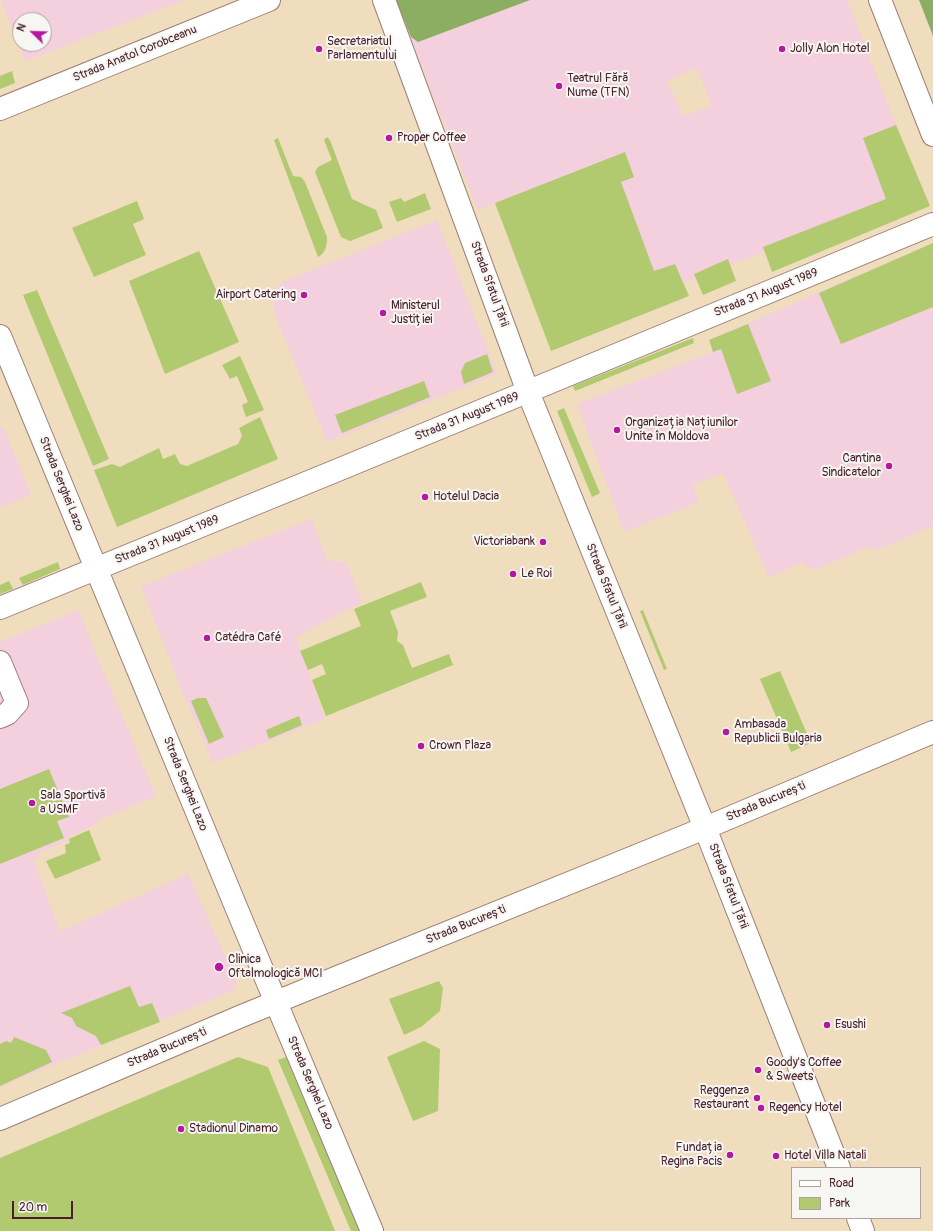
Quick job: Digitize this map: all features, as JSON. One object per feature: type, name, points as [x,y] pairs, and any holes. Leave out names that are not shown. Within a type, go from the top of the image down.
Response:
[{"type":"main road","name":"Strada Anatol Corobceanu","points":[[0,109],[269,0]]},
{"type":"main road","name":"Strada Sfatul Țării","points":[[384,0],[528,392],[705,828],[838,1167]]},
{"type":"main road","points":[[880,0],[933,135]]},
{"type":"main road","name":"Strada 31 August 1989","points":[[0,608],[528,392],[933,224]]},
{"type":"main road","name":"Strada Serghei Lazo","points":[[0,336],[372,1231]]},
{"type":"main road","points":[[0,662],[18,703],[7,718]]},
{"type":"main road","name":"Strada București","points":[[0,1119],[244,1015],[277,1003],[705,828],[933,732]]},
{"type":"main road","points":[[858,1219],[863,1231]]},
{"type":"shaded area","points":[[1,0],[185,0],[52,51],[52,12],[12,12],[12,28]]},
{"type":"shaded area","points":[[396,0],[847,0],[922,190],[684,283],[689,296],[551,351],[495,203],[478,211]],"holes":[[[697,68],[712,106],[683,116],[667,81]]]},
{"type":"shaded area","points":[[21,52],[49,52],[25,61]]},
{"type":"shaded area","name":"Ministerul Justiției","points":[[437,220],[497,374],[327,442],[276,317],[273,307],[274,292],[282,282]]},
{"type":"shaded area","points":[[933,243],[933,526],[874,551],[871,546],[816,569],[806,567],[803,562],[769,577],[723,473],[692,485],[699,502],[624,532],[577,404],[713,352],[709,340]]},
{"type":"shaded area","points":[[3,426],[31,495],[0,508],[0,427]]},
{"type":"shaded area","points":[[311,519],[328,561],[346,562],[362,602],[296,637],[325,719],[213,763],[182,691],[141,586]]},
{"type":"shaded area","points":[[79,610],[104,675],[156,796],[97,820],[98,824],[66,838],[67,841],[38,853],[39,857],[33,860],[60,930],[61,931],[188,874],[237,983],[232,991],[0,1087],[0,642]]},
{"type":"green space","points":[[396,0],[530,0],[418,42],[411,37]]},
{"type":"green space","points":[[919,0],[933,0],[933,36]]},
{"type":"green space","points":[[12,71],[15,83],[0,89],[0,76]]},
{"type":"green space","points":[[896,125],[930,206],[772,272],[763,247],[886,199],[863,138]]},
{"type":"green space","points":[[327,137],[330,140],[352,199],[376,210],[383,228],[350,241],[341,237],[315,172],[318,167],[332,160],[324,140]]},
{"type":"green space","points":[[278,138],[293,176],[301,177],[305,182],[327,237],[326,248],[318,257],[274,140]]},
{"type":"green space","points":[[625,152],[634,177],[621,182],[654,271],[675,264],[689,296],[551,351],[495,203]]},
{"type":"green space","points":[[425,193],[431,209],[397,222],[389,202],[401,198],[404,202]]},
{"type":"green space","points":[[137,201],[144,219],[133,224],[146,255],[94,277],[72,228]]},
{"type":"green space","points":[[933,243],[933,307],[841,344],[819,293]]},
{"type":"green space","points":[[199,251],[239,342],[165,374],[129,281]]},
{"type":"green space","points":[[728,259],[736,281],[703,295],[694,274]]},
{"type":"green space","points":[[37,290],[109,459],[93,466],[23,295]]},
{"type":"green space","points":[[748,324],[771,381],[737,394],[721,349],[713,352],[709,340]]},
{"type":"green space","points":[[693,338],[694,343],[575,391],[573,386]]},
{"type":"green space","points":[[487,354],[493,372],[464,384],[461,372],[465,363]]},
{"type":"green space","points":[[240,356],[264,410],[246,417],[242,405],[248,402],[237,376],[230,379],[222,365]]},
{"type":"green space","points":[[424,381],[430,397],[342,433],[335,415]]},
{"type":"green space","points":[[564,408],[600,493],[592,497],[557,411]]},
{"type":"green space","points":[[260,417],[278,459],[117,527],[94,470],[112,464],[120,467],[159,448],[163,459],[175,454],[180,464],[187,466],[238,444],[242,436],[239,428]]},
{"type":"green space","points":[[58,562],[60,569],[23,585],[19,578]]},
{"type":"green space","points":[[9,581],[13,589],[0,594],[0,585]]},
{"type":"green space","points":[[421,582],[427,597],[390,611],[398,632],[397,641],[403,645],[412,668],[449,654],[453,665],[326,716],[312,680],[326,674],[322,664],[308,670],[300,651],[361,626],[354,609]]},
{"type":"green space","points":[[643,610],[667,669],[664,670],[640,611]]},
{"type":"green space","points":[[780,671],[811,743],[791,752],[760,679]]},
{"type":"green space","points":[[198,698],[206,698],[224,737],[209,744],[191,701]]},
{"type":"green space","points":[[299,716],[302,725],[269,739],[266,730]]},
{"type":"green space","name":"Sala Sportivă a USMF","points":[[49,769],[69,817],[57,821],[64,838],[0,864],[0,789]]},
{"type":"green space","points":[[89,830],[101,860],[55,879],[46,861],[66,853],[65,845],[70,843],[69,839]]},
{"type":"green space","points":[[439,981],[443,988],[440,1011],[421,1027],[404,1035],[389,999]]},
{"type":"green space","points":[[130,986],[139,1007],[152,1003],[160,1022],[101,1045],[96,1036],[76,1026],[72,1018],[61,1013]]},
{"type":"green space","points":[[14,1037],[46,1050],[52,1062],[0,1086],[0,1044],[6,1041],[11,1043]]},
{"type":"green space","points":[[424,1041],[440,1049],[438,1111],[413,1121],[387,1057]]},
{"type":"green space","name":"Stadionul Dinamo","points":[[238,1057],[268,1067],[335,1231],[0,1231],[0,1158]]},
{"type":"green space","points":[[286,1057],[360,1231],[351,1231],[278,1060]]},
{"type":"place","name":"Secretariatul Parlamentului","points":[[319,49]]},
{"type":"place","name":"Jolly Alon Hotel","points":[[782,49]]},
{"type":"place","name":"Teatrul Fără Nume (TFN)","points":[[559,86]]},
{"type":"place","name":"Proper Coffee","points":[[389,138]]},
{"type":"place","name":"Airport Catering","points":[[304,295]]},
{"type":"place","name":"Ministerul Justiției","points":[[383,313]]},
{"type":"place","name":"Organizația Națiunilor Unite în Moldova","points":[[617,430]]},
{"type":"place","name":"Cantina Sindicatelor","points":[[889,466]]},
{"type":"place","name":"Hotelul Dacia","points":[[425,497]]},
{"type":"place","name":"Victoriabank","points":[[543,542]]},
{"type":"place","name":"Le Roi","points":[[513,574]]},
{"type":"place","name":"Catédra Café","points":[[207,638]]},
{"type":"place","name":"Ambasada Republicii Bulgaria","points":[[726,732]]},
{"type":"place","name":"Crown Plaza","points":[[421,746]]},
{"type":"place","name":"Sala Sportivă a USMF","points":[[32,803]]},
{"type":"place","name":"Clinica Oftalmologică MCI","points":[[219,967]]},
{"type":"place","name":"Esushi","points":[[827,1025]]},
{"type":"place","name":"Goody's Coffee & Sweets","points":[[758,1070]]},
{"type":"place","name":"Reggenza Restaurant","points":[[757,1098]]},
{"type":"place","name":"Regency Hotel","points":[[761,1108]]},
{"type":"place","name":"Stadionul Dinamo","points":[[181,1129]]},
{"type":"place","name":"Fundația Regina Pacis","points":[[730,1155]]},
{"type":"place","name":"Hotel Villa Natali","points":[[776,1156]]}]
